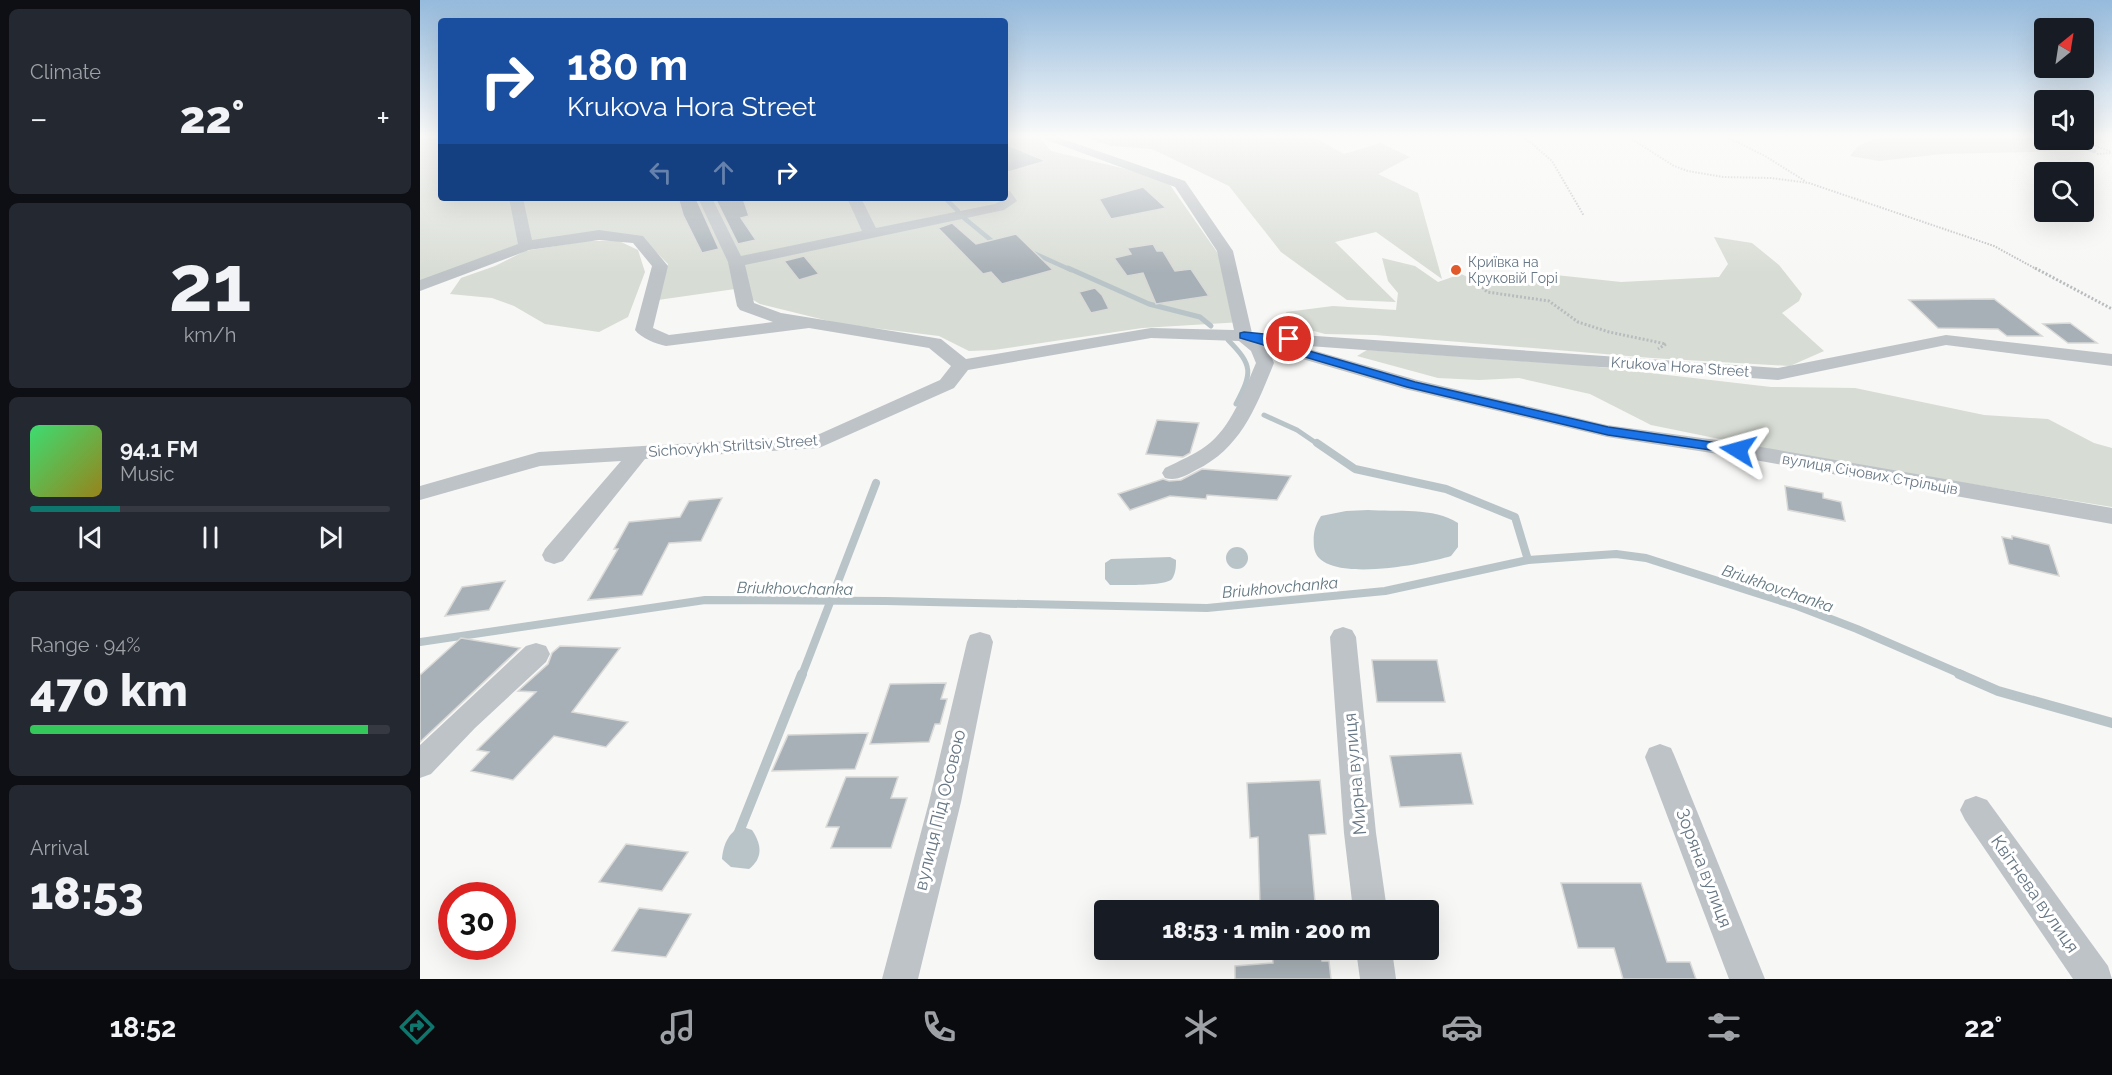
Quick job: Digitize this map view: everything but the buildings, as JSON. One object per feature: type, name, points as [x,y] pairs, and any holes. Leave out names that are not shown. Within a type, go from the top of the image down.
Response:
[{"type":"street","points":[[1173,182],[1180,184],[1225,251],[1244,336],[1259,349],[1264,363],[1252,393],[1224,441],[1210,453],[1173,473]]},
{"type":"street","points":[[736,262],[999,207],[1010,201],[1008,198]]},
{"type":"street","points":[[517,201],[526,246]]},
{"type":"street","points":[[706,201],[736,262],[746,306],[777,318],[935,343],[962,365],[1151,333],[1244,336]]},
{"type":"street","points":[[855,201],[871,234]]},
{"type":"street","points":[[420,286],[526,246],[598,235],[638,239],[660,266],[645,330],[666,341],[809,323]]},
{"type":"street","name":"Krukova Hora Street","points":[[1244,336],[1778,374],[1946,340],[2112,360]]},
{"type":"street","name":"вулиця Січових Стрільців","points":[[1244,336],[1412,385],[1608,431],[1738,450],[2112,516]]},
{"type":"street","name":"Sichovykh Striltsiv Street","points":[[420,493],[539,459],[819,442],[947,384],[962,365]]},
{"type":"street","points":[[554,555],[639,453]]},
{"type":"street","name":"Мирна вулиця","points":[[1343,637],[1360,833],[1369,900]]},
{"type":"street","name":"вулиця Під Осовою","points":[[900,979],[945,802],[980,642]]},
{"type":"street","points":[[420,765],[465,719],[536,654]]},
{"type":"street","name":"Зоряна вулиця","points":[[1660,757],[1747,979]]},
{"type":"street","name":"Квітнева вулиця","points":[[1976,810],[2095,979]]},
{"type":"street","points":[[1375,960],[1378,979]]},
{"type":"path","points":[[1564,182],[1584,216]]},
{"type":"path","points":[[1799,182],[1809,183],[1994,246],[2112,309]]},
{"type":"path","points":[[1471,276],[1487,292],[1549,301],[1578,322],[1666,344],[1659,349],[1651,349]]},
{"type":"shaded area","points":[[420,182],[438,182],[438,201],[1008,201],[1008,182],[1162,182],[1170,185],[1217,252],[1242,322],[1142,328],[994,350],[969,351],[939,336],[841,324],[760,304],[735,289],[658,300],[668,264],[642,238],[532,242],[420,283]]},
{"type":"shaded area","points":[[1220,182],[1394,182],[1418,193],[1442,279],[1376,232],[1335,242],[1396,302],[1347,300],[1281,252],[1229,186]]},
{"type":"shaded area","points":[[1714,237],[1752,243],[1779,265],[1802,294],[1799,301],[1782,313],[1824,351],[1790,366],[1652,358],[1375,335],[1325,334],[1292,325],[1286,312],[1333,306],[1396,310],[1398,293],[1388,281],[1382,258],[1415,266],[1438,282],[1461,274],[1472,279],[1546,274],[1621,282],[1719,277],[1728,264]]},
{"type":"shaded area","points":[[586,241],[619,241],[638,250],[645,272],[628,317],[599,332],[545,324],[514,306],[492,298],[450,294],[461,278],[495,266],[525,251]]},
{"type":"shaded area","points":[[1367,350],[1581,365],[1771,387],[1855,388],[1984,415],[2048,419],[2094,443],[2112,448],[2112,507],[1823,460],[1651,425],[1590,394],[1519,378],[1479,380],[1438,378],[1357,356]]},
{"type":"shaded area","points":[[1368,510],[1426,512],[1448,518],[1458,523],[1458,547],[1451,556],[1438,560],[1375,569],[1334,566],[1320,559],[1314,547],[1314,539],[1315,527],[1321,516]]},
{"type":"shaded area","points":[[1237,547],[1245,550],[1248,558],[1245,566],[1237,569],[1229,566],[1226,558],[1229,550]]},
{"type":"shaded area","points":[[1170,557],[1176,560],[1176,567],[1172,579],[1168,581],[1145,585],[1110,585],[1105,579],[1105,563],[1111,559]]},
{"type":"shaded area","points":[[743,827],[752,830],[760,851],[754,865],[749,869],[731,867],[722,859],[730,835]]},
{"type":"waterway","points":[[948,201],[958,211]]},
{"type":"waterway","points":[[964,218],[992,241],[998,242]]},
{"type":"waterway","points":[[1029,251],[1071,270]]},
{"type":"waterway","points":[[1068,268],[1149,304],[1200,317],[1211,326]]},
{"type":"waterway","points":[[1228,340],[1242,357],[1248,370],[1245,385],[1236,404]]},
{"type":"waterway","points":[[1264,415],[1297,430],[1319,445]]},
{"type":"waterway","points":[[1317,443],[1355,469],[1446,489],[1515,517],[1528,560]]},
{"type":"waterway","points":[[831,601],[876,483]]},
{"type":"waterway","name":"Briukhovchanka","points":[[1528,560],[1616,554],[1646,558],[1797,606],[1963,675]]},
{"type":"waterway","name":"Briukhovchanka","points":[[831,601],[1207,608],[1385,591],[1528,560]]},
{"type":"waterway","name":"Briukhovchanka","points":[[420,642],[705,600],[831,601]]},
{"type":"waterway","points":[[802,675],[831,601]]},
{"type":"waterway","points":[[737,837],[802,674]]},
{"type":"waterway","name":"Briukhovchanka","points":[[1959,674],[1998,691],[2112,723]]},
{"type":"place","name":"Криївка на Круковій Горі","points":[[1456,270]]},
{"type":"route","points":[[1289,339],[1244,336],[1412,385],[1608,431],[1738,450]]}]
